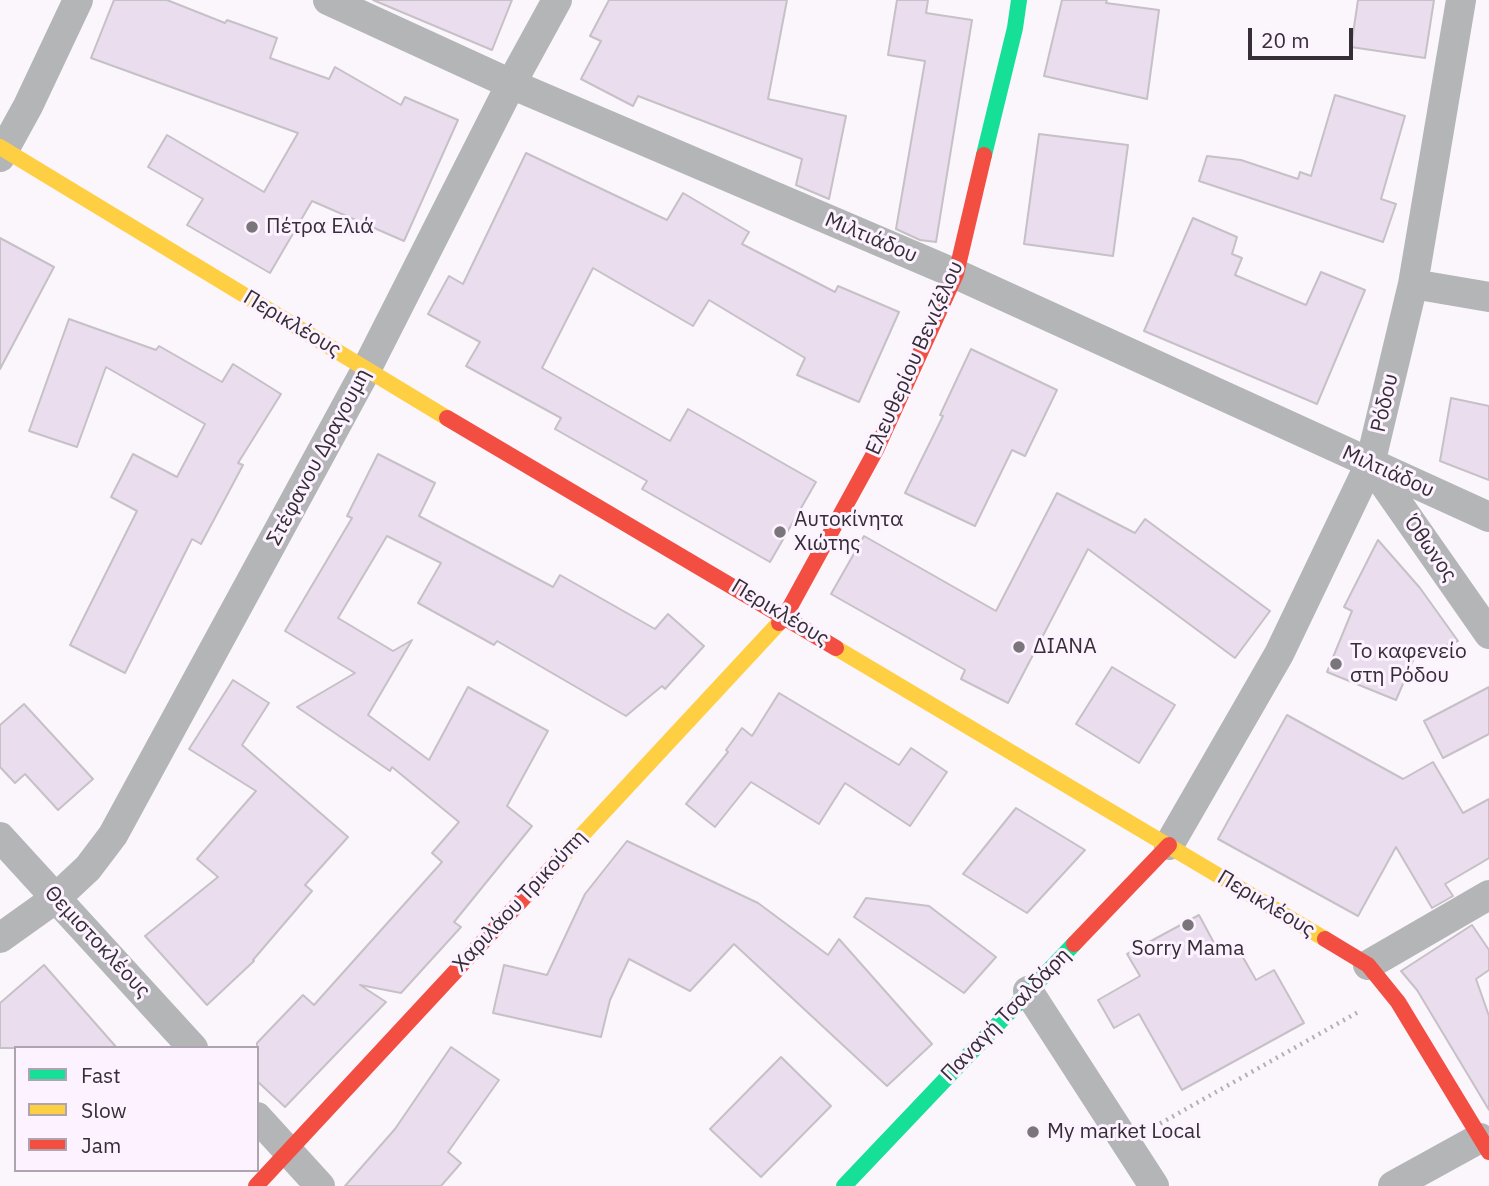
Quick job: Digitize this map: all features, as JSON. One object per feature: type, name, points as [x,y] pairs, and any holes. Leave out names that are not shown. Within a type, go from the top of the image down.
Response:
[{"type":"main road","name":"Ελευθερίου Βενιζέλου","points":[[785,616],[876,450],[956,274],[1015,28],[1019,0]]},
{"type":"main road","name":"Περικλέους","points":[[2,151],[1368,965],[1398,1002],[1485,1145]]},
{"type":"main road","name":"Χαριλάου Τρικούπη","points":[[256,1186],[785,616]]},
{"type":"main road","name":"Παναγή Τσαλδάρη","points":[[844,1186],[1169,845]]},
{"type":"street","points":[[2,151],[28,106],[78,0]]},
{"type":"street","name":"Μιλτιάδου","points":[[328,0],[510,84],[956,274],[1489,517]]},
{"type":"street","name":"Στέφανου Δραγουμη","points":[[0,938],[56,898],[88,869],[113,835],[366,370],[510,84],[557,0]]},
{"type":"street","name":"Ρόδου","points":[[1169,845],[1279,654],[1370,464],[1413,284],[1461,0]]},
{"type":"street","points":[[1413,284],[1489,297]]},
{"type":"street","name":"Όθωνος","points":[[1370,464],[1489,634]]},
{"type":"street","name":"Θεμιστοκλέους","points":[[0,836],[191,1046]]},
{"type":"street","points":[[1368,965],[1489,895]]},
{"type":"street","points":[[1028,991],[1154,1186]]},
{"type":"street","points":[[259,1119],[320,1186]]},
{"type":"street","points":[[1393,1186],[1485,1145]]},
{"type":"path","points":[[1126,1143],[1361,1010]]},
{"type":"building","points":[[114,0],[167,0],[225,23],[227,20],[277,38],[270,58],[329,79],[335,67],[401,105],[405,97],[458,120],[404,241],[312,201],[270,273],[187,225],[203,199],[148,167],[167,135],[264,192],[298,133],[91,58]]},
{"type":"building","points":[[373,0],[512,0],[492,50]]},
{"type":"building","points":[[609,0],[787,0],[768,99],[846,116],[829,199],[796,185],[802,159],[638,96],[633,106],[581,79],[601,41],[590,36]]},
{"type":"building","points":[[897,0],[928,0],[926,13],[972,20],[936,242],[920,240],[896,229],[925,61],[888,55]]},
{"type":"building","points":[[1062,0],[1107,0],[1106,3],[1159,10],[1147,99],[1044,76]]},
{"type":"building","points":[[1358,0],[1434,0],[1425,58],[1351,47]]},
{"type":"building","points":[[1335,95],[1405,116],[1381,199],[1396,204],[1383,242],[1199,181],[1207,156],[1241,160],[1298,179],[1300,172],[1311,176]]},
{"type":"building","points":[[1039,134],[1128,145],[1113,256],[1024,244]]},
{"type":"building","points":[[526,153],[667,220],[683,193],[749,232],[742,244],[835,292],[838,286],[899,312],[859,402],[797,375],[805,358],[709,300],[693,326],[593,268],[542,368],[670,441],[688,409],[816,482],[770,562],[642,489],[647,481],[555,429],[561,418],[466,366],[480,342],[428,314],[449,276],[463,284]]},
{"type":"building","points":[[1193,218],[1237,237],[1232,254],[1242,258],[1235,275],[1306,305],[1321,272],[1365,290],[1317,404],[1144,331]]},
{"type":"building","points":[[0,238],[54,267],[0,369]]},
{"type":"building","points":[[69,319],[156,350],[159,346],[222,382],[233,364],[281,394],[238,463],[243,465],[201,544],[192,539],[125,673],[70,645],[137,511],[111,497],[133,454],[177,477],[205,424],[106,367],[77,447],[29,431]]},
{"type":"building","points":[[971,349],[1057,390],[1025,456],[1012,450],[975,526],[905,493],[943,416],[940,415]]},
{"type":"building","points":[[1451,398],[1489,406],[1489,480],[1440,461]]},
{"type":"building","points":[[378,454],[435,483],[419,516],[553,587],[560,575],[655,629],[668,614],[704,646],[665,689],[662,686],[626,716],[497,641],[494,645],[418,603],[441,563],[387,536],[338,618],[393,651],[412,640],[368,715],[429,760],[468,687],[548,731],[507,806],[532,826],[454,922],[461,927],[401,993],[360,985],[386,1002],[285,1107],[259,1083],[257,1043],[303,995],[314,1005],[442,862],[432,853],[459,822],[392,767],[390,771],[297,707],[355,673],[285,631],[352,518],[347,516]]},
{"type":"building","points":[[1057,493],[1135,533],[1145,519],[1270,611],[1235,658],[1088,549],[1008,703],[961,679],[965,670],[831,594],[864,536],[996,611]]},
{"type":"building","points":[[1378,540],[1420,588],[1458,641],[1414,658],[1396,700],[1327,672],[1352,611],[1344,607]]},
{"type":"building","points":[[1112,667],[1175,705],[1139,763],[1076,724]]},
{"type":"building","points":[[233,680],[269,703],[242,745],[348,837],[305,885],[312,891],[254,961],[207,1005],[145,936],[218,877],[197,859],[256,791],[189,749]]},
{"type":"building","points":[[1489,687],[1489,734],[1443,758],[1424,721]]},
{"type":"building","points":[[779,693],[899,765],[911,748],[947,772],[910,826],[845,783],[819,824],[751,782],[715,827],[686,804],[728,752],[726,750],[742,728],[752,736]]},
{"type":"building","points":[[24,704],[93,779],[58,810],[25,774],[15,783],[0,767],[0,725]]},
{"type":"building","points":[[1287,715],[1403,779],[1433,762],[1463,813],[1489,799],[1489,858],[1445,884],[1453,896],[1432,908],[1396,847],[1358,916],[1218,839]]},
{"type":"building","points":[[1016,808],[1085,850],[1027,913],[963,874]]},
{"type":"building","points":[[627,841],[758,903],[828,955],[839,939],[932,1044],[887,1086],[734,944],[690,991],[629,959],[610,1000],[601,1037],[493,1013],[504,965],[547,975],[585,894]]},
{"type":"building","points":[[866,898],[929,906],[996,957],[964,993],[854,917]]},
{"type":"building","points":[[1199,915],[1220,954],[1236,945],[1256,980],[1274,970],[1304,1023],[1182,1090],[1139,1014],[1114,1028],[1098,1000],[1140,976],[1127,954]]},
{"type":"building","points":[[1472,925],[1489,950],[1489,970],[1476,979],[1489,1016],[1489,1110],[1417,990],[1401,971]]},
{"type":"building","points":[[44,965],[115,1046],[0,1048],[0,1003]]},
{"type":"building","points":[[451,1047],[499,1080],[448,1152],[461,1163],[441,1186],[345,1186],[395,1129]]},
{"type":"building","points":[[781,1057],[831,1106],[761,1177],[710,1129]]},
{"type":"traffic: fast","points":[[984,155],[1015,28],[1019,0]]},
{"type":"traffic: fast","points":[[844,1186],[1074,944]]},
{"type":"traffic: slow","points":[[0,147],[447,418]]},
{"type":"traffic: slow","points":[[557,862],[779,623]]},
{"type":"traffic: slow","points":[[836,648],[1325,939]]},
{"type":"traffic: jam","points":[[779,623],[876,450],[956,274],[984,155]]},
{"type":"traffic: jam","points":[[447,418],[836,648]]},
{"type":"traffic: jam","points":[[1074,944],[1169,845]]},
{"type":"traffic: jam","points":[[256,1186],[557,862]]},
{"type":"traffic: jam","points":[[1325,939],[1368,965],[1398,1002],[1489,1152]]},
{"type":"place","name":"Πέτρα Ελιά","points":[[252,227]]},
{"type":"place","name":"Αυτοκίνητα Χιώτης","points":[[780,532]]},
{"type":"place","name":"ΔΙΑΝΑ","points":[[1019,647]]},
{"type":"place","name":"Το καφενείο στη Ρόδου","points":[[1336,664]]},
{"type":"place","name":"Sorry Mama","points":[[1188,925]]},
{"type":"place","name":"My market Local","points":[[1033,1132]]}]
